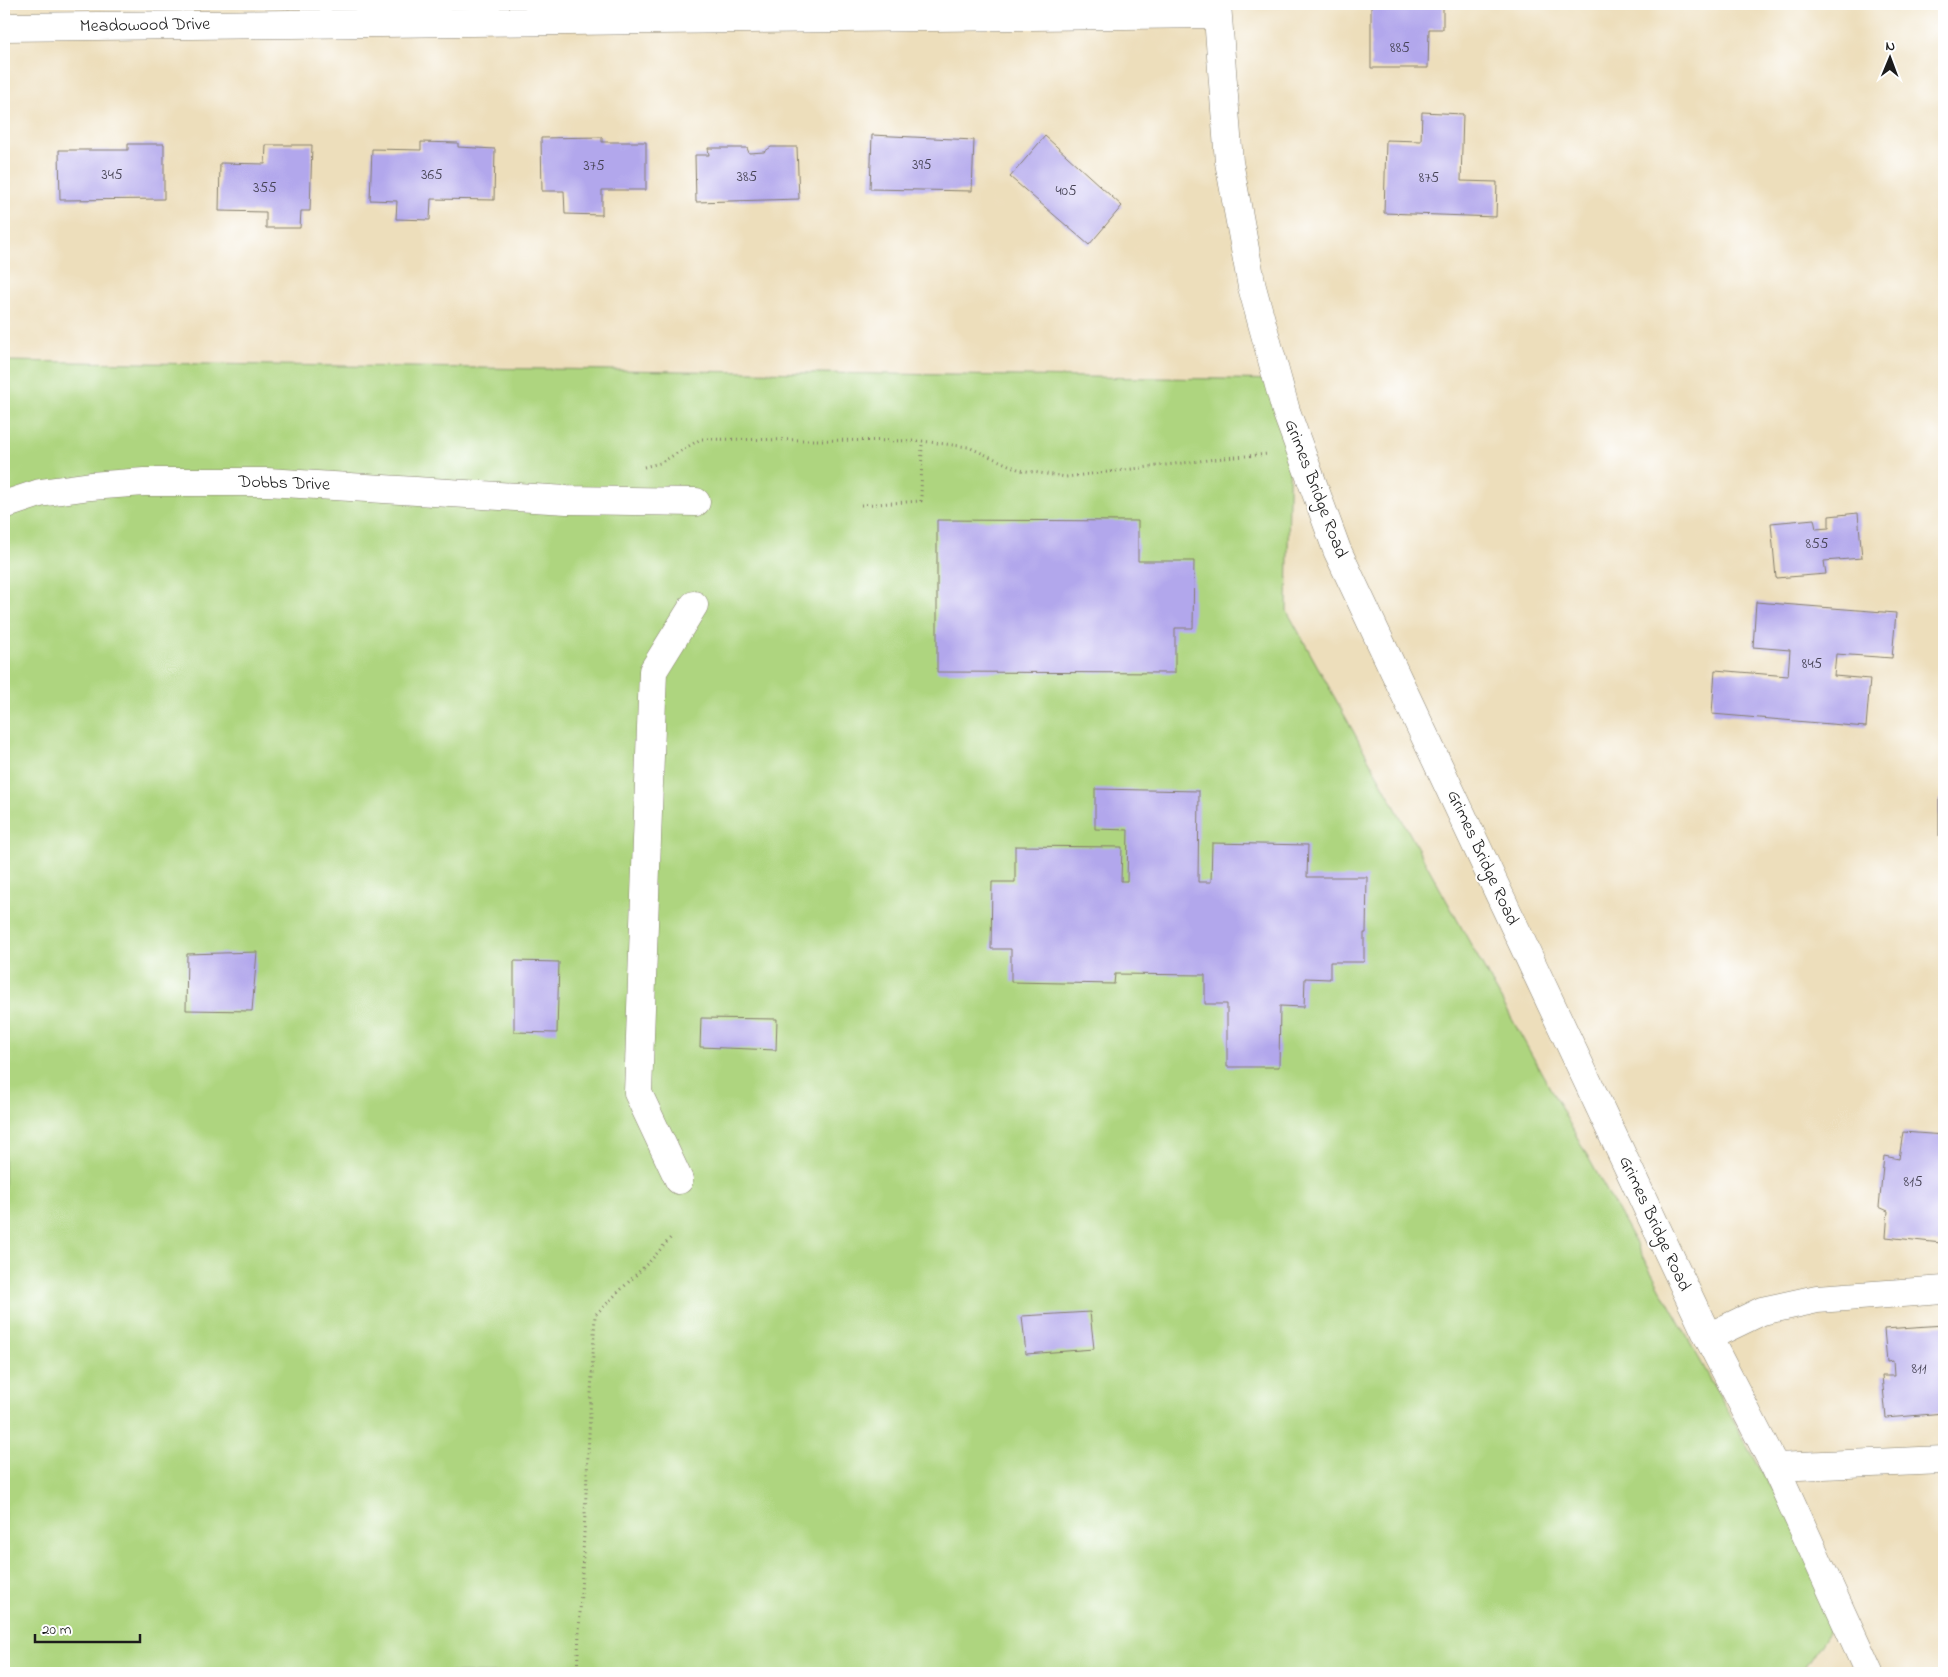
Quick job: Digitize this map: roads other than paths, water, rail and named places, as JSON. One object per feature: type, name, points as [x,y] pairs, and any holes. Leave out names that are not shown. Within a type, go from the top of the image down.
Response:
[{"type":"street","name":"Meadowood Drive","points":[[4,27],[1217,9]]},
{"type":"street","name":"Grimes Bridge Road","points":[[1217,9],[1229,162],[1252,287],[1286,411],[1337,550],[1708,1337],[1775,1467],[1869,1673]]},
{"type":"street","name":"Dobbs Drive","points":[[4,505],[40,493],[91,486],[144,482],[267,482],[568,500],[696,502]]},
{"type":"street","points":[[679,1180],[638,1093],[653,671],[694,606]]},
{"type":"street","points":[[1708,1337],[1762,1311],[1817,1299],[1944,1290]]},
{"type":"street","points":[[1775,1467],[1944,1460]]}]
